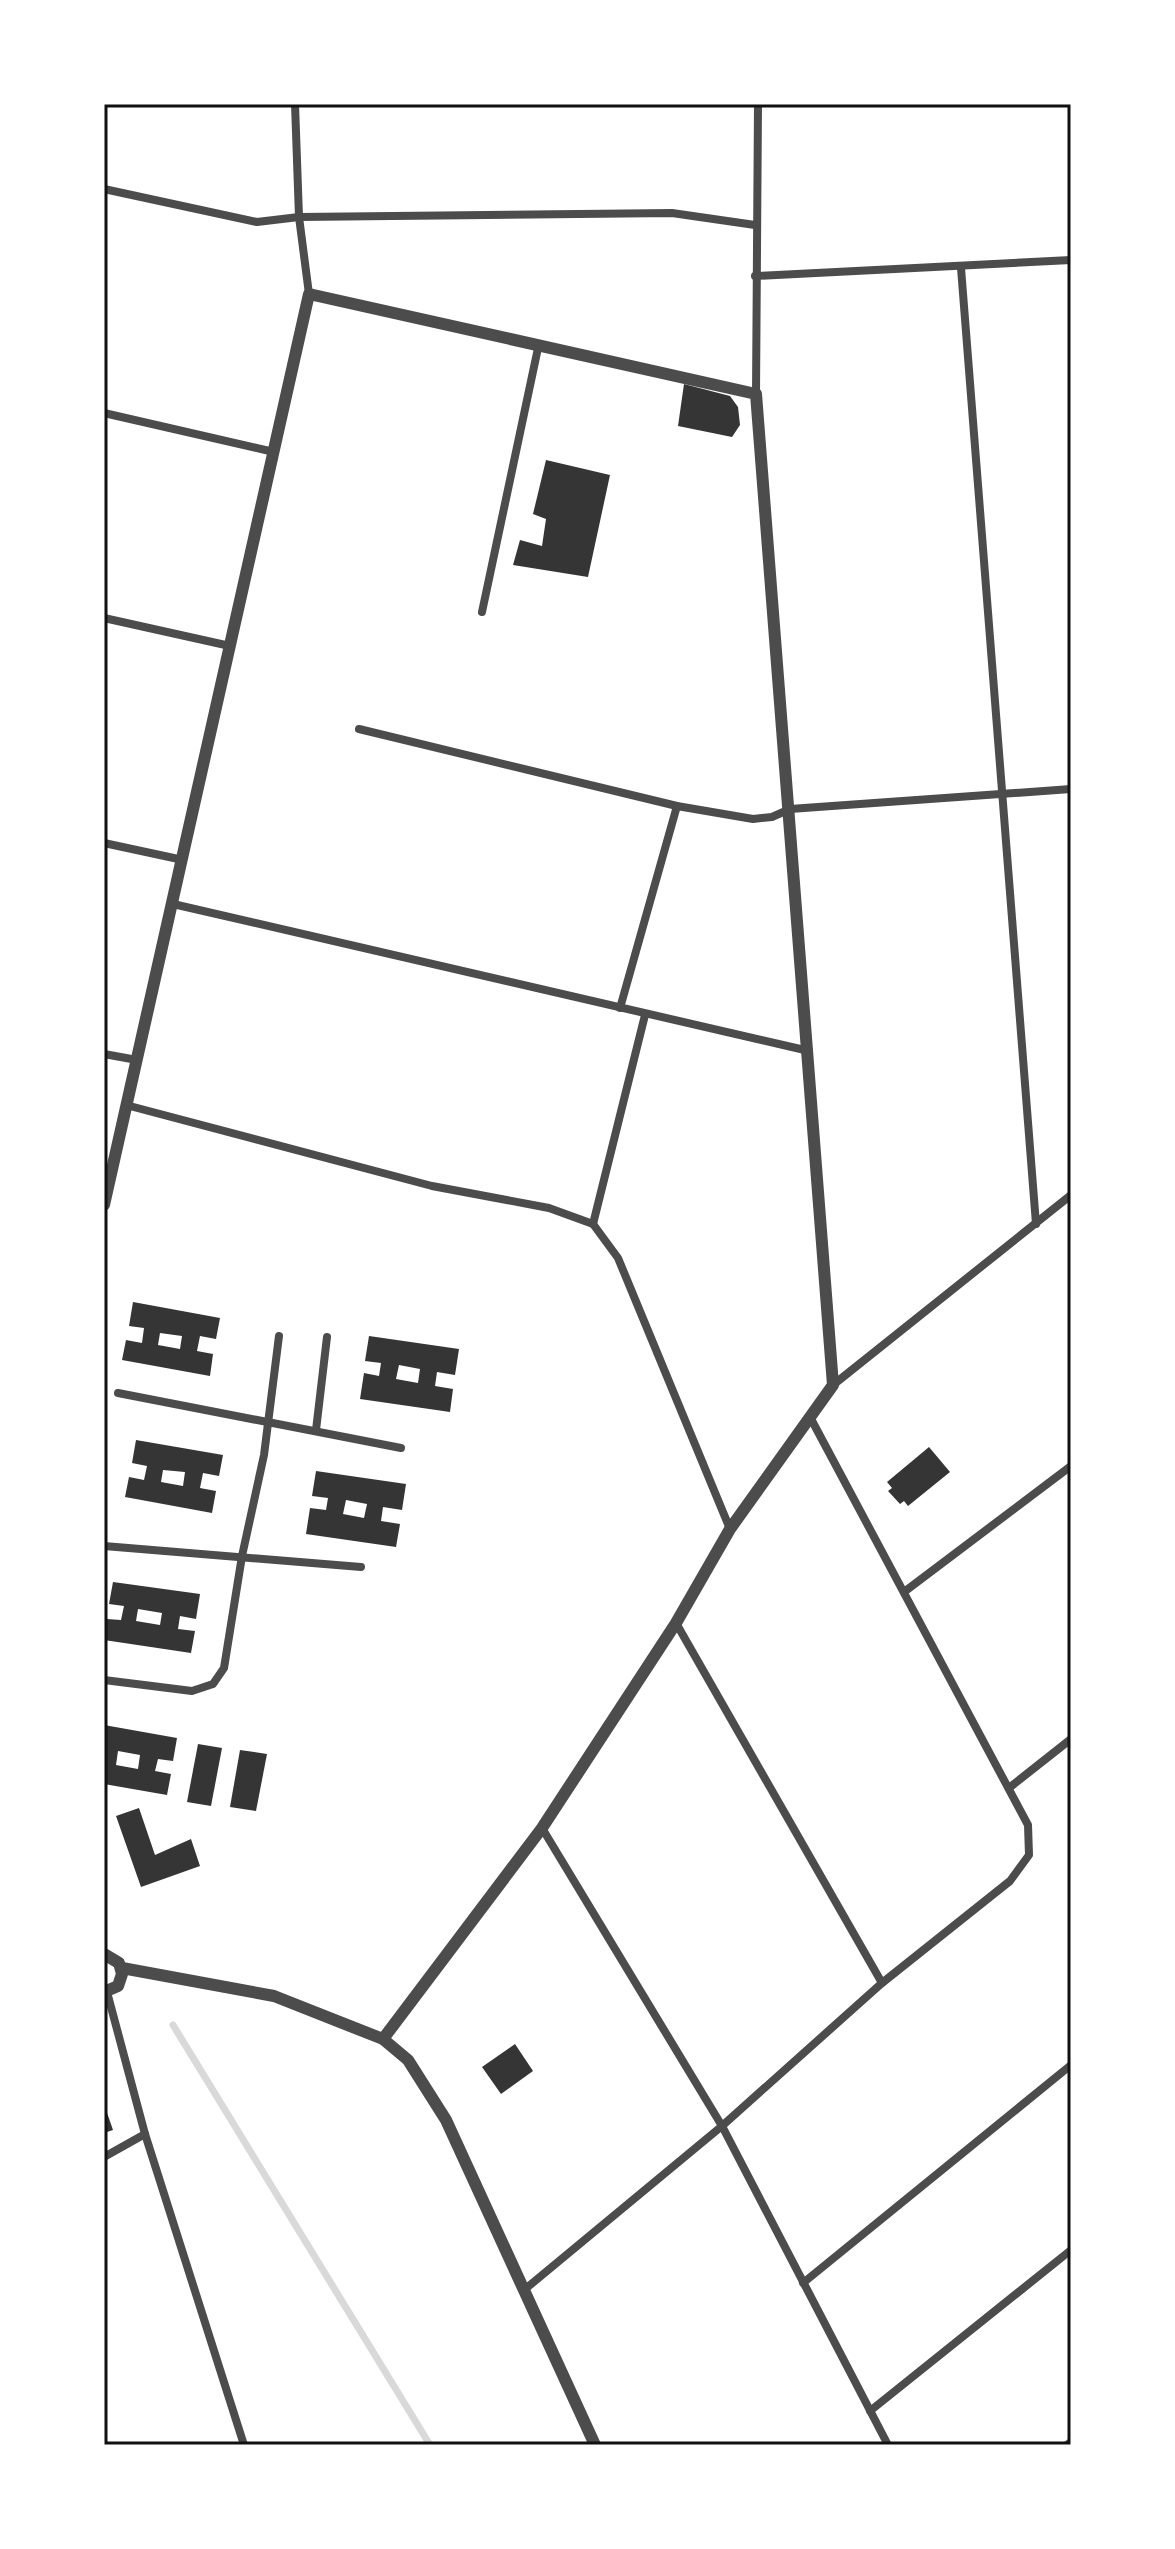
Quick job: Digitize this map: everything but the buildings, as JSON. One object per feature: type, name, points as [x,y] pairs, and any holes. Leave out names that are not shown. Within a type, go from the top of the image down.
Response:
[{"type":"street","points":[[104,1205],[309,294],[299,217],[295,104]]},
{"type":"street","points":[[758,104],[756,394],[833,1385]]},
{"type":"street","points":[[104,189],[257,222],[299,217],[672,213],[755,225]]},
{"type":"street","points":[[755,276],[961,268],[1071,260]]},
{"type":"street","points":[[961,268],[1036,1224]]},
{"type":"street","points":[[309,294],[538,348],[756,394]]},
{"type":"street","points":[[482,612],[538,348]]},
{"type":"street","points":[[104,413],[274,452]]},
{"type":"street","points":[[104,618],[230,646]]},
{"type":"street","points":[[359,729],[677,806],[753,819],[772,817],[790,809],[1071,789]]},
{"type":"street","points":[[620,1008],[677,806]]},
{"type":"street","points":[[104,843],[183,860]]},
{"type":"street","points":[[173,904],[809,1051]]},
{"type":"street","points":[[593,1224],[645,1015]]},
{"type":"street","points":[[104,1054],[137,1060]]},
{"type":"street","points":[[126,1105],[432,1186],[549,1208],[593,1224],[624,1271],[730,1529]]},
{"type":"street","points":[[383,2039],[542,1828],[676,1623],[730,1529],[833,1385],[1071,1195]]},
{"type":"street","points":[[104,1680],[192,1691],[213,1684],[224,1668],[242,1556],[270,1420],[279,1336]]},
{"type":"street","points":[[316,1430],[327,1337]]},
{"type":"street","points":[[118,1393],[270,1420],[401,1448]]},
{"type":"street","points":[[524,2290],[722,2126],[882,1983],[1010,1881],[1029,1855],[1028,1825],[810,1417]]},
{"type":"street","points":[[904,1592],[1071,1466]]},
{"type":"street","points":[[104,1546],[361,1567]]},
{"type":"street","points":[[676,1623],[882,1983]]},
{"type":"street","points":[[1009,1788],[1071,1739]]},
{"type":"street","points":[[542,1828],[722,2126],[888,2445]]},
{"type":"street","points":[[104,1954],[115,1958],[122,1968],[274,1996],[383,2039],[408,2060],[431,2091],[595,2445]]},
{"type":"street","points":[[122,1968],[118,1986],[105,1992],[145,2134],[244,2445]]},
{"type":"street","points":[[803,2283],[1071,2065]]},
{"type":"street","points":[[104,2157],[145,2134]]},
{"type":"street","points":[[870,2411],[1071,2250]]},
{"type":"waterway","points":[[173,2025],[430,2445]]}]
